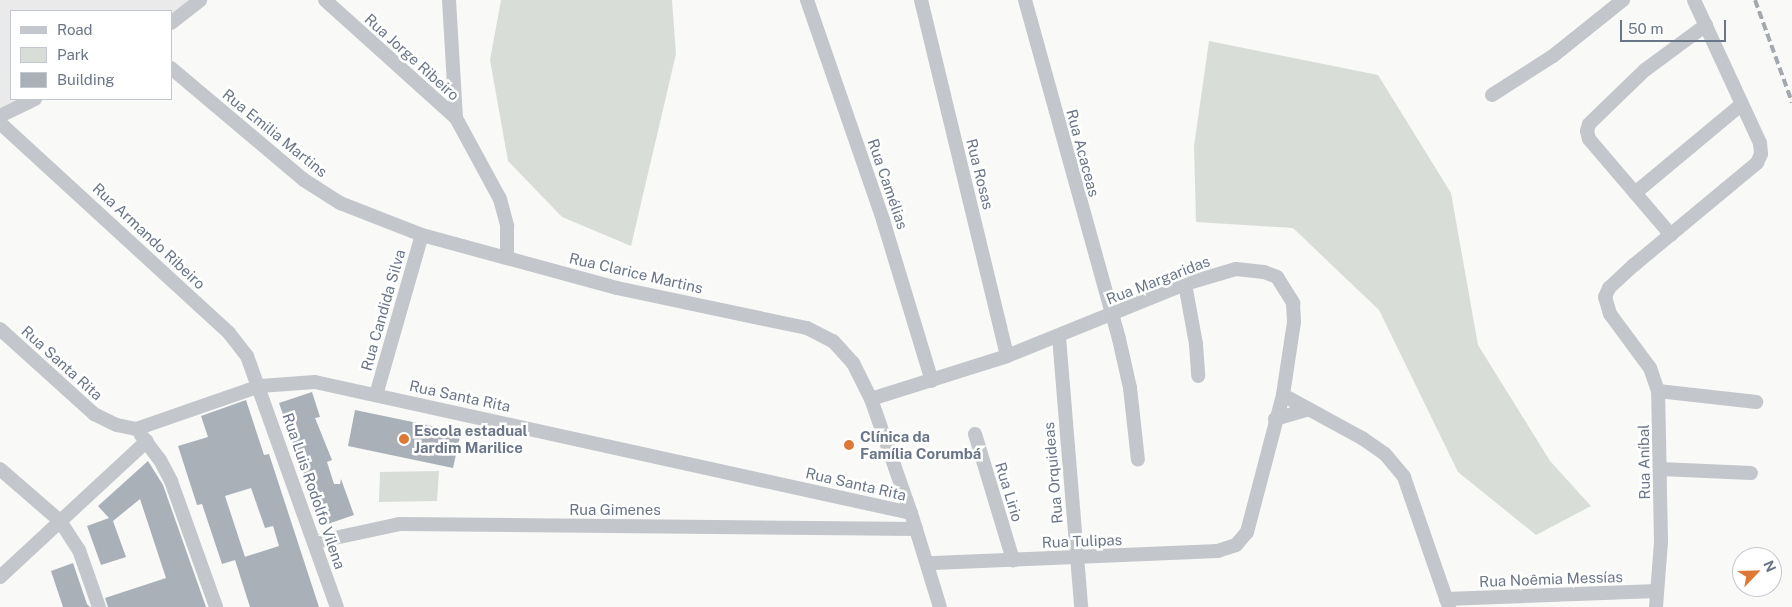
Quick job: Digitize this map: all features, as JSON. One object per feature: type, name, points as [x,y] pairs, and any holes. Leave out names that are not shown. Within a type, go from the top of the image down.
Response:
[{"type":"street","points":[[172,22],[200,0]]},
{"type":"street","name":"Rua Jorge Ribeiro","points":[[325,0],[456,118]]},
{"type":"street","points":[[449,0],[456,118],[500,199],[507,226],[507,256]]},
{"type":"street","name":"Rua Camélias","points":[[807,0],[883,220],[932,381]]},
{"type":"street","name":"Rua Rosas","points":[[921,0],[1007,356]]},
{"type":"street","name":"Rua Acaceas","points":[[1025,0],[1110,315]]},
{"type":"street","points":[[1492,95],[1552,56],[1623,0]]},
{"type":"street","name":"Rua Aníbal","points":[[1656,607],[1661,532],[1658,390],[1650,368],[1610,314],[1605,297],[1609,288],[1757,163],[1760,143],[1694,0]]},
{"type":"street","points":[[1671,235],[1589,138],[1589,124],[1645,70],[1706,25]]},
{"type":"street","name":"Rua Emilia Martins","points":[[172,69],[304,180],[340,203],[422,234],[507,256]]},
{"type":"street","points":[[0,116],[33,100]]},
{"type":"street","points":[[1635,193],[1742,104]]},
{"type":"street","name":"Rua Armando Ribeiro","points":[[0,123],[229,333],[247,356],[260,386]]},
{"type":"street","name":"Rua Candida Silva","points":[[376,395],[422,234]]},
{"type":"street","name":"Rua Clarice Martins","points":[[507,256],[617,288],[807,328],[833,341],[853,363],[871,399],[911,513]]},
{"type":"street","name":"Rua Margaridas","points":[[871,399],[1007,356],[1185,284],[1236,269],[1264,272],[1277,277],[1293,303],[1294,322],[1282,395],[1247,532],[1236,545]]},
{"type":"street","points":[[1185,284],[1196,344],[1198,376]]},
{"type":"street","points":[[1110,315],[1130,388],[1138,460]]},
{"type":"street","name":"Rua Santa Rita","points":[[0,329],[94,414],[117,425],[136,429],[260,386],[315,382],[911,513],[940,607]]},
{"type":"street","name":"Rua Orquideas","points":[[1059,336],[1081,607]]},
{"type":"street","name":"Rua Luis Rodolfo Vilena","points":[[260,386],[316,542],[337,607]]},
{"type":"street","points":[[1658,390],[1756,402]]},
{"type":"street","points":[[1282,395],[1385,454],[1404,477],[1447,603]]},
{"type":"street","points":[[1275,419],[1309,409]]},
{"type":"street","points":[[136,429],[147,441],[171,481],[216,607]]},
{"type":"street","name":"Rua Lirio","points":[[975,434],[1013,560]]},
{"type":"street","points":[[0,577],[147,441]]},
{"type":"street","points":[[0,469],[60,521],[79,550],[99,607]]},
{"type":"street","points":[[1660,469],[1751,472]]},
{"type":"street","name":"Rua Gimenes","points":[[316,542],[399,524],[916,529]]},
{"type":"street","name":"Rua Tulipas","points":[[927,563],[1218,551],[1236,545]]},
{"type":"street","name":"Rua Noêmia Messías","points":[[1447,603],[1657,592]]},
{"type":"shaded area","points":[[0,0],[190,0],[172,14],[172,10],[10,10],[10,100],[22,100],[0,111]]},
{"type":"green space","points":[[501,0],[672,0],[676,54],[631,246],[562,217],[508,161],[490,60]]},
{"type":"green space","points":[[1209,41],[1378,75],[1451,193],[1478,345],[1550,461],[1591,506],[1536,535],[1458,472],[1379,310],[1293,228],[1196,222],[1194,146]]},
{"type":"green space","points":[[439,471],[437,501],[379,502],[380,472]]},
{"type":"building","points":[[312,392],[320,417],[315,418],[332,460],[327,462],[334,484],[340,484],[341,479],[354,515],[322,526],[279,403]]},
{"type":"building","points":[[246,400],[264,455],[269,454],[319,607],[250,607],[235,560],[222,564],[202,504],[197,505],[178,446],[208,437],[201,416]],"holes":[[[251,488],[265,528],[273,526],[279,546],[245,557],[225,496]]]},
{"type":"building","name":"Escola estadual Jardim Marilice","points":[[355,410],[461,432],[453,468],[348,446]]},
{"type":"building","points":[[148,461],[163,485],[206,607],[108,607],[105,598],[166,578],[140,499],[113,521],[126,557],[101,565],[87,526],[109,518],[98,506]]},
{"type":"building","points":[[73,563],[87,604],[90,607],[63,607],[51,571]]},
{"type":"railway","points":[[1755,0],[1792,102]]},
{"type":"place","name":"Escola estadual Jardim Marilice","points":[[404,439]]},
{"type":"place","name":"Clínica da Família Corumbá","points":[[849,445]]}]
